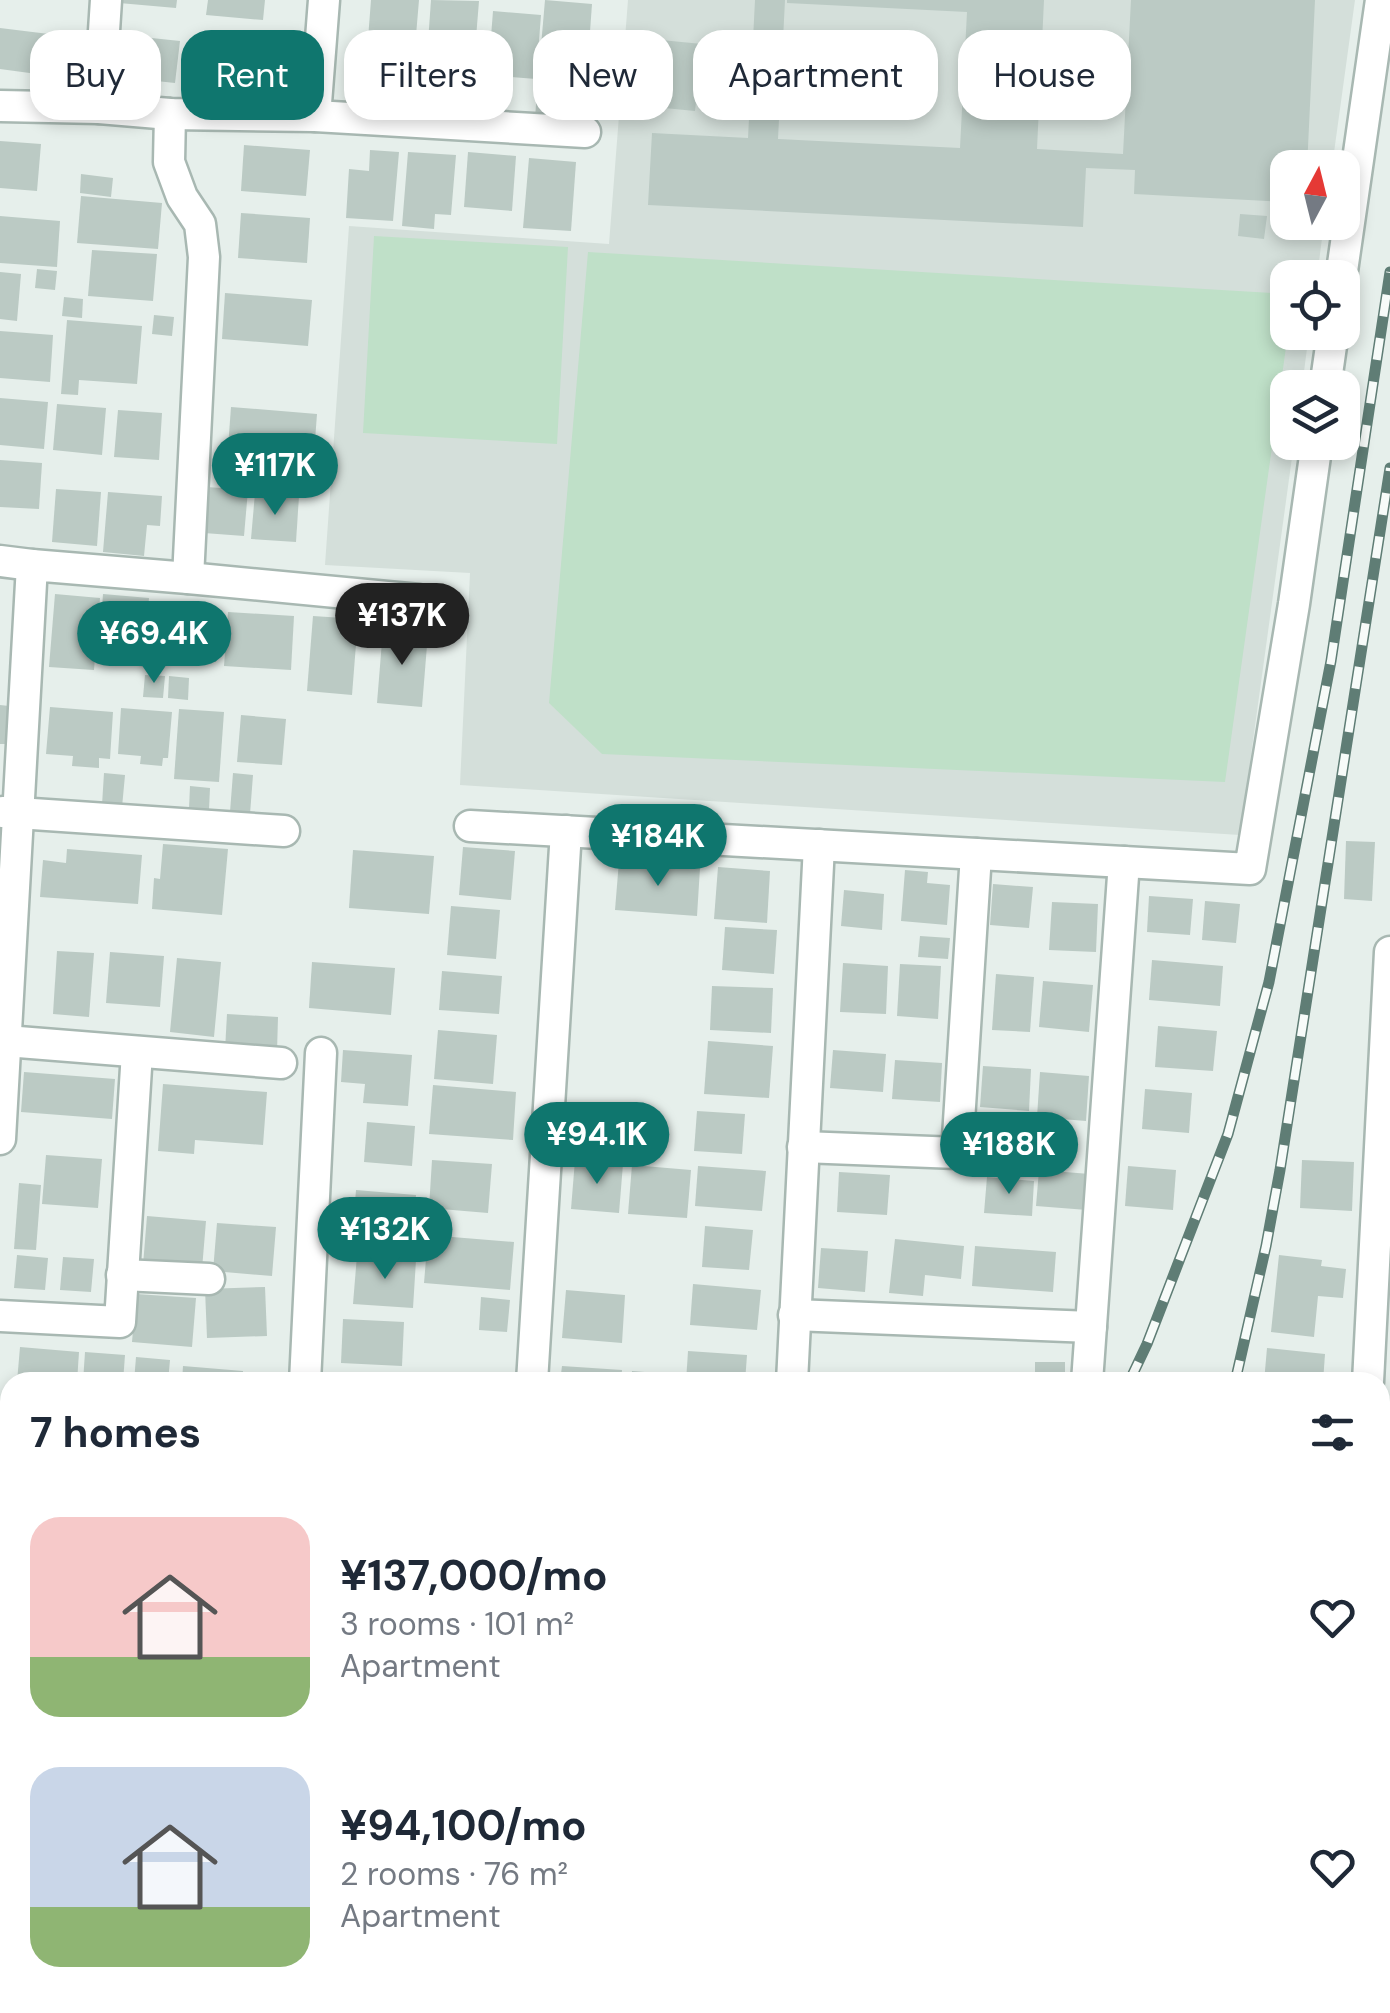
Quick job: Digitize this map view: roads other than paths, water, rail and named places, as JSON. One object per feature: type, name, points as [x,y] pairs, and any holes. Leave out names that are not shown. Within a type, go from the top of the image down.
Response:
[{"type":"street","points":[[104,30],[106,0]]},
{"type":"street","points":[[322,30],[324,0]]},
{"type":"street","points":[[1345,260],[1382,0]]},
{"type":"street","points":[[0,106],[30,107]]},
{"type":"street","points":[[161,113],[181,114]]},
{"type":"street","points":[[170,114],[169,162],[182,197],[200,224],[204,257],[188,578]]},
{"type":"street","points":[[324,117],[584,132]]},
{"type":"street","points":[[470,826],[1250,869],[1315,460]]},
{"type":"street","points":[[0,562],[419,600]]},
{"type":"street","points":[[0,1139],[6,1041],[10,812],[32,565]]},
{"type":"street","points":[[10,812],[284,831]]},
{"type":"street","points":[[533,1372],[566,831]]},
{"type":"street","points":[[792,1372],[819,845]]},
{"type":"street","points":[[804,1148],[956,1153],[976,854]]},
{"type":"street","points":[[1088,1372],[1124,862]]},
{"type":"street","points":[[1376,1365],[1390,952]]},
{"type":"street","points":[[6,1041],[281,1064]]},
{"type":"street","points":[[0,1316],[120,1322],[136,1052]]},
{"type":"street","points":[[305,1372],[320,1053]]},
{"type":"street","points":[[122,1275],[209,1280]]},
{"type":"street","points":[[794,1315],[1091,1327]]},
{"type":"railway","points":[[1134,1372],[1228,1134],[1269,982],[1331,661],[1390,272]]},
{"type":"railway","points":[[1237,1372],[1280,1170],[1390,468]]}]
